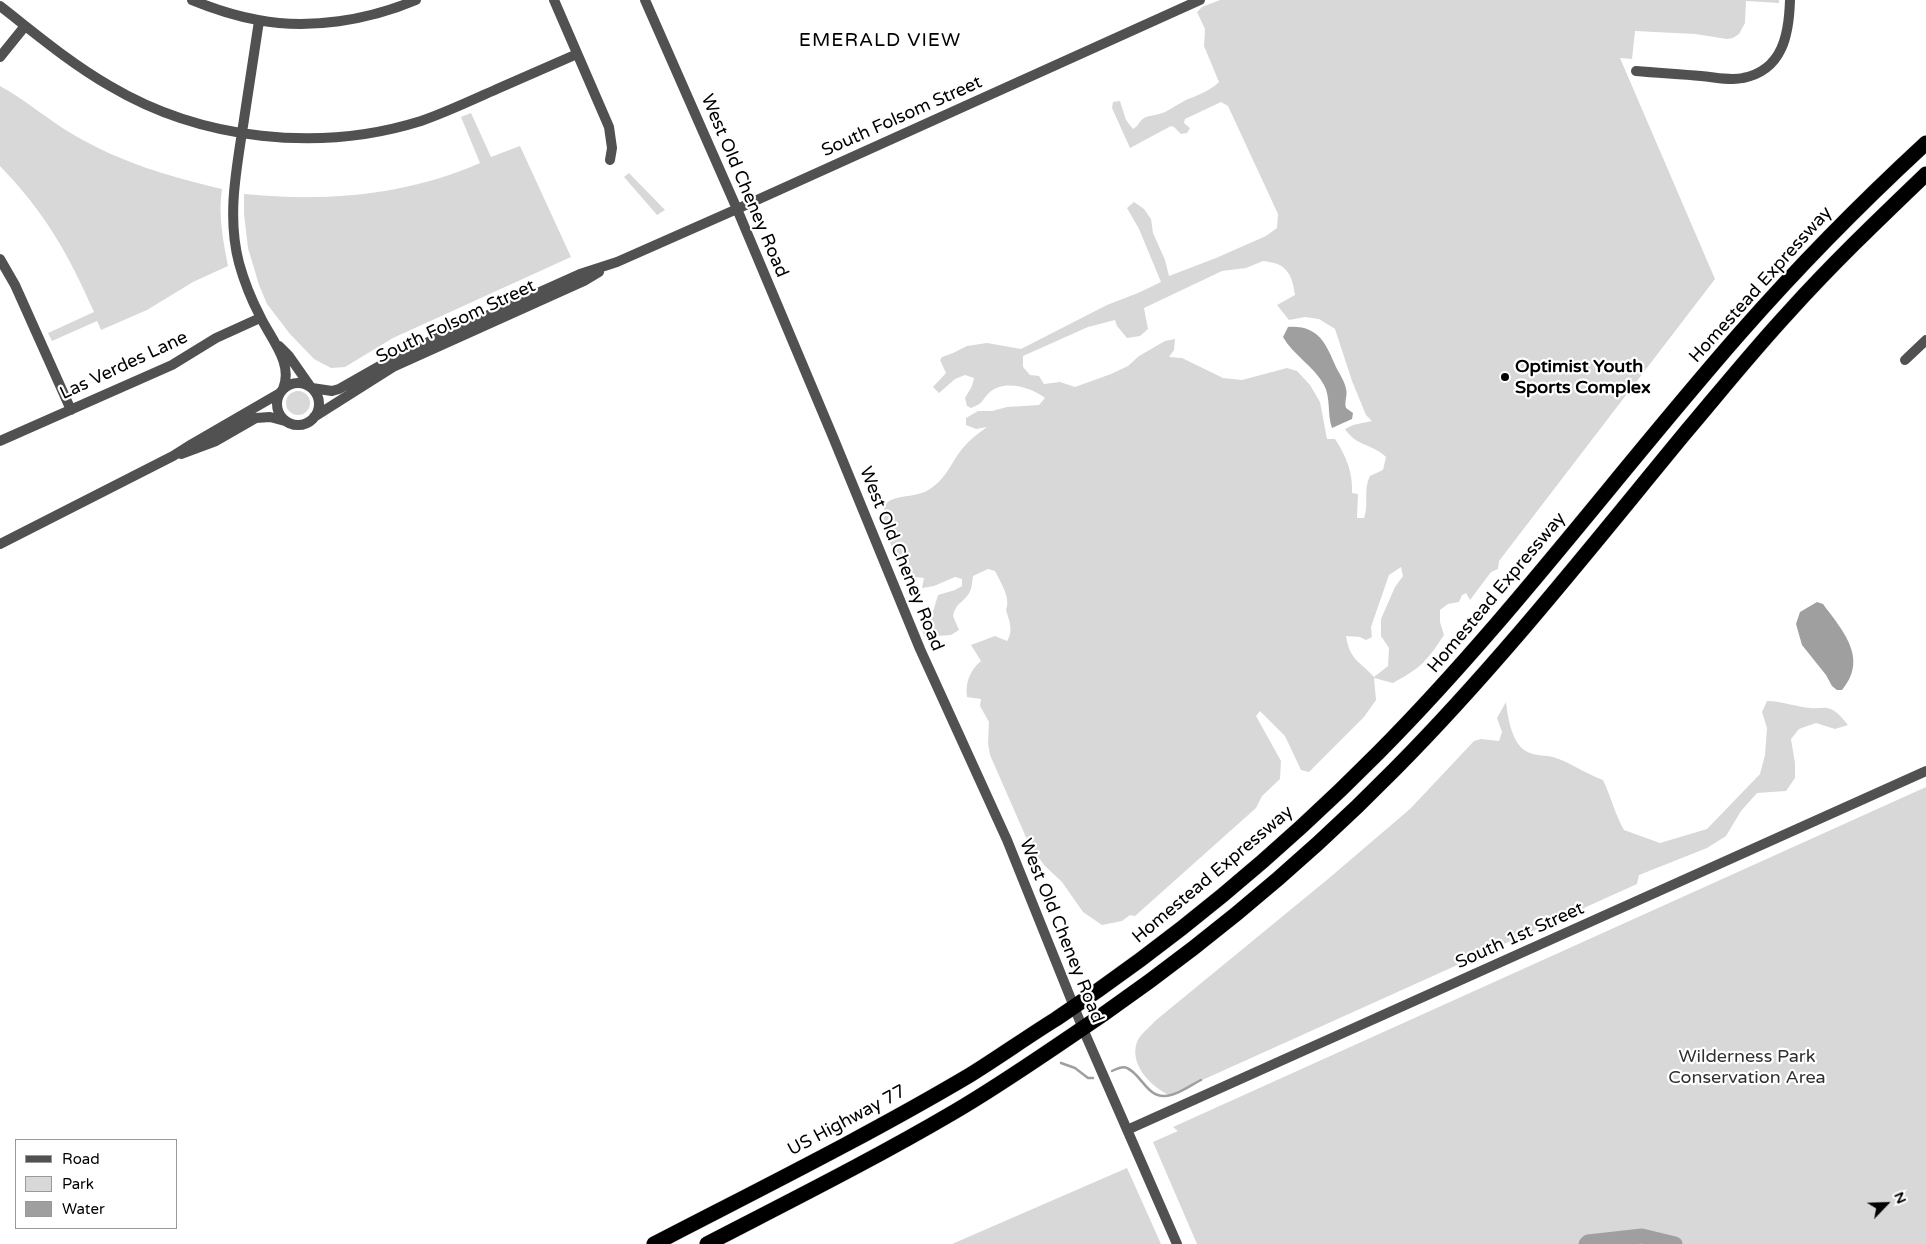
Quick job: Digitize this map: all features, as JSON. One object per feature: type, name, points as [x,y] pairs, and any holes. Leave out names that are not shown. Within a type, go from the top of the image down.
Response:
[{"type":"highway","name":"Homestead Expressway","points":[[1052,1021],[1168,939],[1211,905],[1277,849],[1377,755],[1472,653],[1725,350],[1775,294],[1872,193],[1926,143]]},
{"type":"highway","points":[[707,1244],[895,1146],[950,1115],[1083,1029],[1175,962],[1233,916],[1338,824],[1393,771],[1518,634],[1785,316],[1834,264],[1926,174]]},
{"type":"highway","name":"US Highway 77","points":[[654,1244],[921,1103],[974,1072],[1052,1021]]},
{"type":"street","points":[[192,0],[260,21],[306,23],[337,21],[374,14],[416,0]]},
{"type":"street","points":[[554,0],[608,127],[612,148],[610,160]]},
{"type":"street","name":"West Old Cheney Road","points":[[645,0],[737,209],[895,590],[1010,849],[1083,1029],[1177,1244]]},
{"type":"street","name":"South Folsom Street","points":[[311,387],[328,391],[340,389],[396,356],[580,274],[616,262],[737,209],[1200,0]]},
{"type":"street","points":[[1636,71],[1732,79],[1753,76],[1773,62],[1785,42],[1790,0]]},
{"type":"street","points":[[0,6],[90,75],[132,98],[175,116],[242,133],[291,138],[326,138],[380,131],[440,114],[577,54]]},
{"type":"street","points":[[260,21],[234,182],[232,211],[239,261],[245,283],[260,318],[276,344],[286,370],[285,384],[277,406],[282,418],[287,422]]},
{"type":"street","points":[[0,57],[25,26]]},
{"type":"street","points":[[0,259],[15,285],[71,410]]},
{"type":"street","name":"South Folsom Street","points":[[314,418],[393,366],[584,281],[616,262]]},
{"type":"street","name":"Las Verdes Lane","points":[[0,441],[172,365],[216,338],[260,318]]},
{"type":"street","points":[[1905,360],[1926,340]]},
{"type":"street","points":[[173,456],[195,450],[216,441],[256,418],[270,417],[301,424],[314,418],[319,406],[316,393],[289,356],[276,344]]},
{"type":"street","points":[[0,544],[173,456],[293,383],[311,387]]},
{"type":"street","name":"South 1st Street","points":[[1127,1130],[1926,771]]},
{"type":"green space","points":[[1220,0],[1779,0],[1779,3],[1746,1],[1745,23],[1739,34],[1733,38],[1635,31],[1632,59],[1620,58],[1715,279],[1499,561],[1498,569],[1491,572],[1470,600],[1466,593],[1462,595],[1459,602],[1448,604],[1440,610],[1440,622],[1444,635],[1423,663],[1411,673],[1393,683],[1374,678],[1376,700],[1364,717],[1309,772],[1301,770],[1285,736],[1260,711],[1256,716],[1281,761],[1280,779],[1262,796],[1256,808],[1135,916],[1130,915],[1122,921],[1102,925],[1083,912],[1062,882],[1044,865],[1029,844],[990,755],[988,743],[989,722],[980,706],[981,699],[967,697],[969,677],[981,661],[971,645],[995,636],[1007,641],[1010,633],[1006,610],[1006,596],[995,571],[988,569],[973,576],[970,592],[954,612],[953,616],[959,630],[951,635],[924,637],[922,625],[932,615],[938,595],[962,586],[962,579],[955,577],[934,586],[922,588],[924,578],[905,576],[892,548],[883,514],[885,506],[891,500],[918,494],[934,486],[945,475],[965,445],[987,427],[976,429],[966,425],[966,418],[978,411],[1039,405],[1045,398],[1025,388],[1002,386],[989,393],[980,403],[971,408],[967,406],[965,398],[974,378],[965,375],[955,379],[939,393],[933,387],[946,373],[940,360],[942,357],[967,346],[987,343],[1021,349],[1107,305],[1161,282],[1139,229],[1127,208],[1134,202],[1144,209],[1151,219],[1153,233],[1165,260],[1169,276],[1266,236],[1277,228],[1278,214],[1228,106],[1221,102],[1185,119],[1184,123],[1190,128],[1187,133],[1181,134],[1171,126],[1130,148],[1112,108],[1113,102],[1120,101],[1126,120],[1133,129],[1144,118],[1166,112],[1184,101],[1207,91],[1219,82],[1204,46],[1205,29],[1197,12],[1202,7]],"holes":[[[1263,261],[1277,264],[1290,275],[1295,295],[1277,305],[1289,320],[1305,317],[1319,319],[1335,329],[1352,381],[1366,415],[1372,421],[1353,425],[1345,429],[1354,439],[1375,449],[1386,457],[1383,470],[1370,476],[1368,481],[1364,518],[1357,518],[1358,494],[1352,493],[1350,471],[1345,458],[1335,439],[1327,439],[1320,402],[1310,385],[1297,371],[1287,368],[1242,380],[1223,378],[1182,358],[1169,357],[1174,350],[1175,339],[1165,341],[1139,356],[1128,366],[1075,387],[1060,382],[1044,384],[1039,376],[1030,375],[1023,367],[1023,356],[1088,327],[1115,320],[1117,326],[1127,338],[1140,336],[1148,329],[1144,308],[1222,271],[1246,268]],[[1401,567],[1403,576],[1395,587],[1381,619],[1381,636],[1389,648],[1388,666],[1374,677],[1353,656],[1346,636],[1360,637],[1366,640],[1372,637],[1371,627],[1389,575]]]},
{"type":"green space","points":[[0,86],[91,145],[146,168],[222,189],[221,218],[228,266],[193,282],[147,310],[101,330],[97,321],[52,341],[48,333],[94,312],[75,271],[54,234],[30,200],[0,166]]},
{"type":"green space","points":[[471,113],[491,157],[520,146],[571,257],[393,338],[345,367],[331,368],[314,359],[290,334],[267,304],[248,248],[244,194],[304,197],[364,194],[423,183],[452,174],[480,163],[461,117]]},
{"type":"green space","points":[[629,173],[665,210],[657,215],[624,177]]},
{"type":"green space","points":[[298,391],[303,392],[309,398],[309,408],[303,414],[298,415],[293,414],[287,408],[286,403],[287,398],[293,392]]},
{"type":"green space","points":[[1767,701],[1831,709],[1848,725],[1835,729],[1816,723],[1799,729],[1791,739],[1795,763],[1795,778],[1786,791],[1757,793],[1741,811],[1726,836],[1707,848],[1639,875],[1637,884],[1169,1095],[1155,1086],[1143,1073],[1136,1058],[1135,1050],[1138,1039],[1145,1031],[1410,809],[1474,741],[1481,739],[1499,741],[1502,732],[1497,718],[1506,702],[1512,731],[1519,745],[1524,750],[1533,754],[1559,759],[1603,780],[1624,830],[1660,843],[1707,829],[1760,774],[1765,755],[1767,728],[1762,712]]},
{"type":"green space","name":"Wilderness Park Conservation Area","points":[[1926,787],[1926,1244],[1197,1244],[1153,1142],[1178,1131],[1173,1127]]},
{"type":"green space","points":[[1127,1168],[1161,1244],[952,1244]]},
{"type":"water","points":[[1288,327],[1307,329],[1325,344],[1344,383],[1346,408],[1353,413],[1352,419],[1332,428],[1328,395],[1324,385],[1315,372],[1283,337]]},
{"type":"water","points":[[1817,602],[1823,604],[1838,624],[1850,645],[1853,667],[1850,678],[1842,690],[1837,690],[1832,686],[1826,675],[1802,645],[1796,624],[1800,612]]},
{"type":"waterway","points":[[1061,1063],[1075,1068],[1088,1078],[1093,1078]]},
{"type":"waterway","points":[[1112,1071],[1125,1067],[1132,1071],[1153,1093],[1165,1096],[1179,1092],[1201,1080]]},
{"type":"waterway","points":[[1586,1244],[1588,1242],[1642,1236],[1675,1244]]},
{"type":"place","name":"Optimist Youth Sports Complex","points":[[1505,377]]},
{"type":"district","name":"EMERALD VIEW","points":[[880,41]]}]
